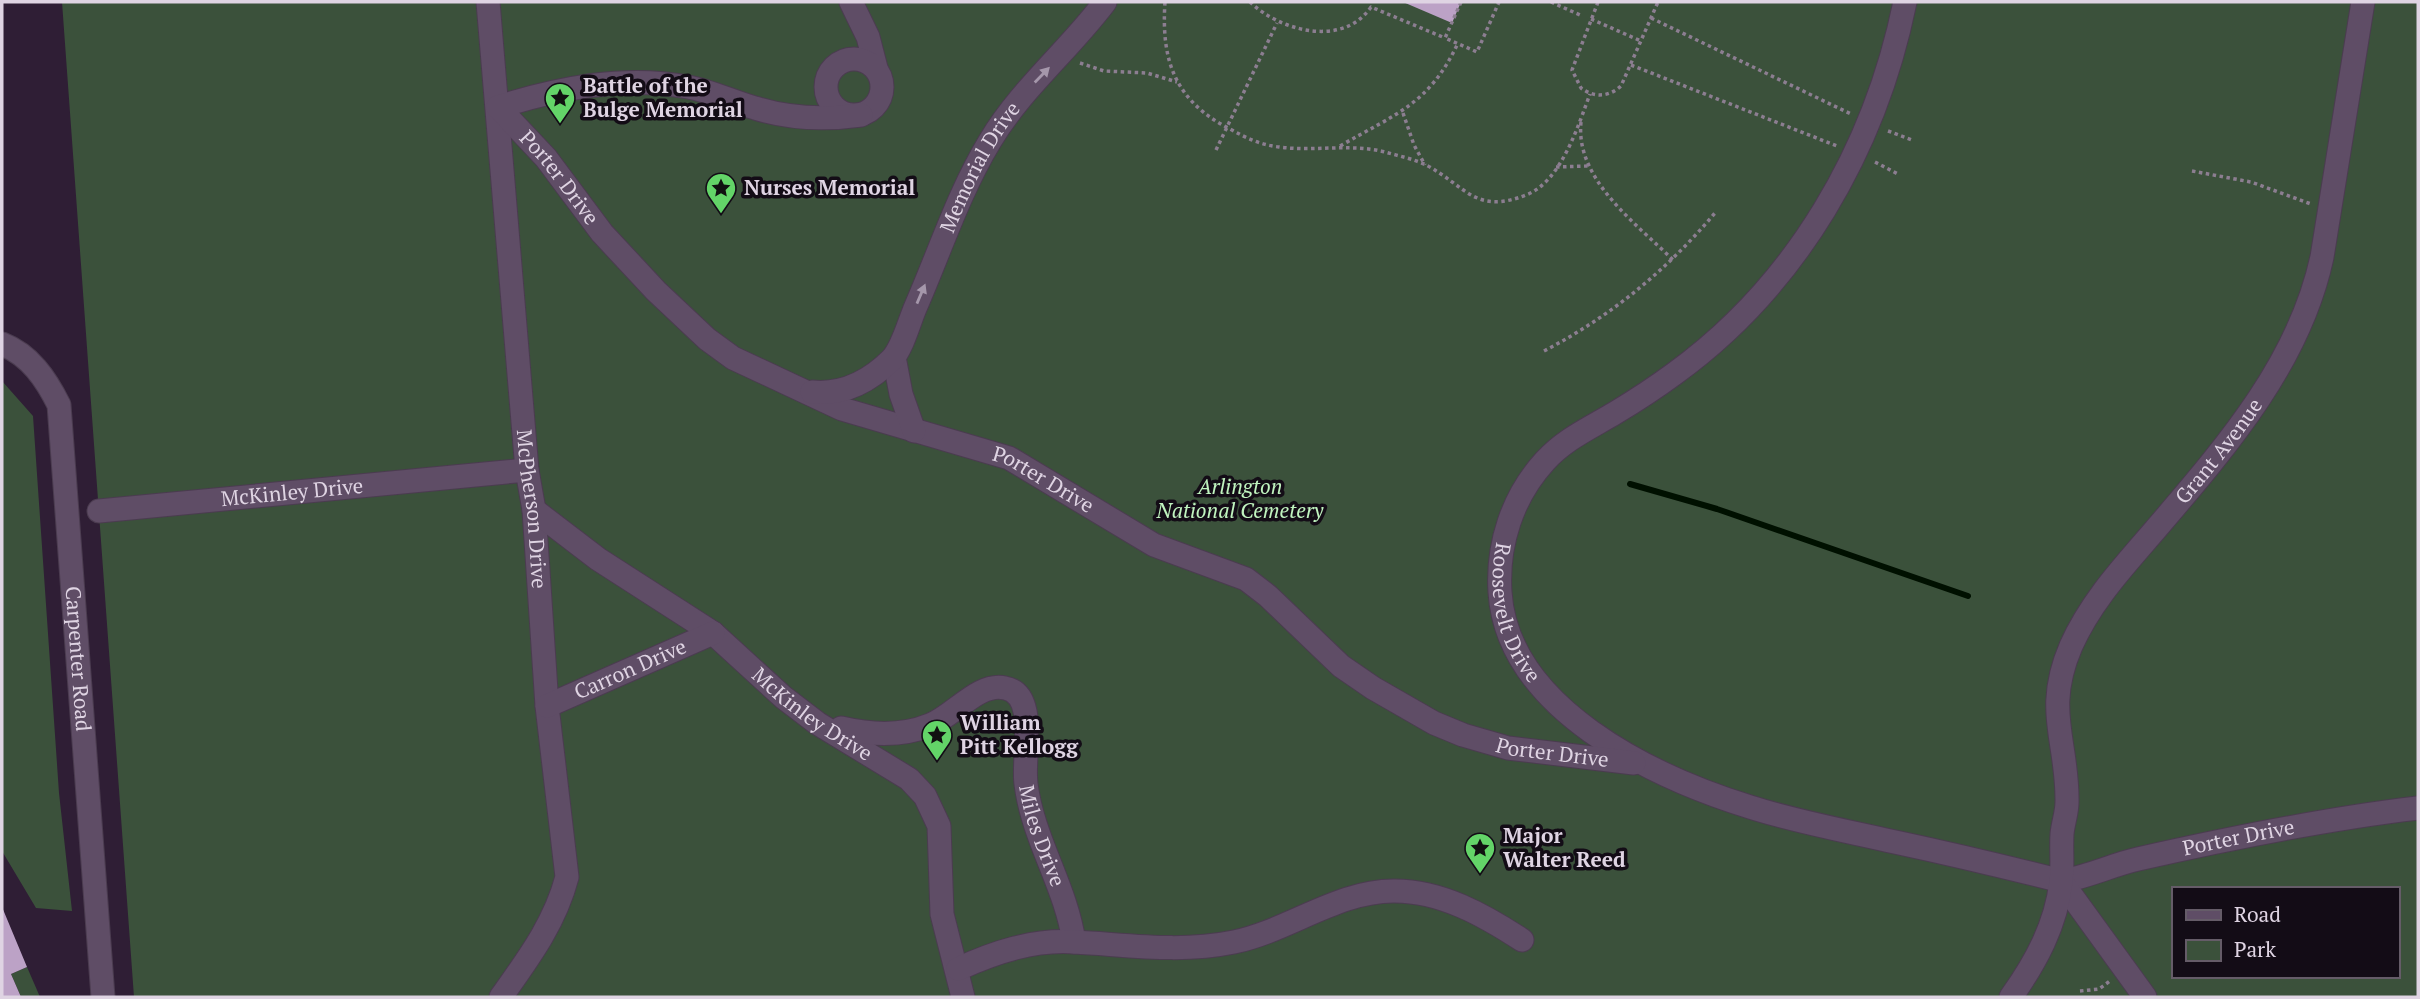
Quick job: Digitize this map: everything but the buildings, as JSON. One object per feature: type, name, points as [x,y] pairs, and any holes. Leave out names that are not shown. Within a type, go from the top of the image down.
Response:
[{"type":"street","name":"McPherson Drive","points":[[488,2],[527,470],[534,510],[547,706],[567,877],[561,902],[543,936],[501,997]]},
{"type":"street","points":[[498,107],[588,85],[630,82],[690,87],[793,117],[861,115],[870,111],[881,95],[881,76],[851,2]]},
{"type":"street","name":"Memorial Drive","points":[[894,357],[965,189],[989,141],[1013,107],[1080,36],[1105,2]]},
{"type":"street","name":"Roosevelt Drive","points":[[1905,2],[1883,86],[1865,133],[1842,183],[1798,250],[1748,310],[1695,358],[1558,448],[1526,485],[1509,522],[1500,564],[1501,604],[1510,637],[1533,678],[1579,724],[1644,764],[1752,808],[2062,881]]},
{"type":"street","name":"Grant Avenue","points":[[2062,881],[2062,835],[2067,802],[2057,728],[2060,677],[2072,645],[2106,587],[2175,505],[2273,380],[2302,326],[2316,288],[2363,2]]},
{"type":"street","points":[[861,115],[843,113],[835,108],[827,93],[827,80],[836,65],[848,60],[863,60],[876,68]]},
{"type":"street","name":"Porter Drive","points":[[498,107],[546,158],[602,233],[707,339],[733,358],[842,410],[1018,462],[1154,545],[1246,579],[1268,596],[1341,666],[1434,723],[1463,735],[1508,747],[1644,764]]},
{"type":"street","name":"Carpenter Road","points":[[2,344],[32,363],[48,382],[59,405],[103,997]]},
{"type":"street","points":[[802,391],[827,394],[850,389],[894,357],[901,394],[914,430]]},
{"type":"street","name":"McKinley Drive","points":[[99,511],[527,470]]},
{"type":"street","name":"McKinley Drive","points":[[534,510],[598,559],[713,633],[764,681],[817,723],[874,755],[909,779],[925,796],[939,826],[942,914],[963,997]]},
{"type":"street","name":"Carron Drive","points":[[547,706],[713,633]]},
{"type":"street","name":"Miles Drive","points":[[817,723],[868,734],[896,733],[933,724],[982,692],[996,687],[1015,691],[1024,699],[1027,710],[1024,766],[1035,829],[1070,913],[1074,942]]},
{"type":"street","name":"Porter Drive","points":[[2062,881],[2086,877],[2118,863],[2276,830],[2418,808]]},
{"type":"street","points":[[2062,881],[2145,997]]},
{"type":"street","points":[[2011,997],[2043,945],[2062,881]]},
{"type":"street","points":[[958,969],[997,952],[1074,942],[1152,950],[1233,942],[1265,934],[1350,899],[1394,891],[1422,893],[1450,901],[1496,923],[1522,940]]},
{"type":"path","points":[[1164,2],[1166,50],[1177,82],[1200,112],[1249,140],[1278,147],[1338,147],[1384,152],[1425,165],[1469,196],[1484,202],[1498,202],[1539,189],[1556,167],[1590,94]]},
{"type":"path","points":[[1250,2],[1276,23],[1318,31],[1343,27],[1362,20],[1371,7],[1477,51],[1499,2]]},
{"type":"path","points":[[1446,38],[1461,2]]},
{"type":"path","points":[[1551,2],[1580,15]]},
{"type":"path","points":[[1598,2],[1572,67],[1579,86],[1590,94],[1604,95],[1616,91],[1658,2]]},
{"type":"path","points":[[1651,18],[1845,111]]},
{"type":"path","points":[[1591,19],[1641,41]]},
{"type":"path","points":[[1216,150],[1276,23]]},
{"type":"path","points":[[1338,147],[1403,113],[1427,92],[1447,65],[1458,43]]},
{"type":"path","points":[[1086,55],[1078,62],[1104,71],[1147,72],[1177,82]]},
{"type":"path","points":[[1630,65],[1831,144]]},
{"type":"path","points":[[1403,113],[1414,145],[1425,165]]},
{"type":"path","points":[[1582,116],[1581,139],[1588,166],[1610,196],[1673,260]]},
{"type":"path","points":[[1888,131],[1912,139]]},
{"type":"path","points":[[1875,162],[1898,174]]},
{"type":"path","points":[[1556,167],[1588,166]]},
{"type":"path","points":[[2192,171],[2251,182],[2329,209]]},
{"type":"path","points":[[1544,351],[1606,314],[1673,260],[1715,213]]},
{"type":"path","points":[[2080,991],[2099,989],[2124,968]]},
{"type":"green space","name":"Arlington National Cemetery","points":[[62,2],[2418,2],[2418,997],[134,997]]},
{"type":"green space","points":[[2,381],[33,416],[59,793],[72,911],[36,908],[2,851]]},
{"type":"green space","points":[[27,967],[40,997],[21,997],[11,974]]},
{"type":"waterway","points":[[1630,484],[1717,509],[1968,596]]},
{"type":"place","name":"Battle of the Bulge Memorial","points":[[560,125]]},
{"type":"place","name":"Nurses Memorial","points":[[721,215]]},
{"type":"place","name":"William Pitt Kellogg","points":[[937,762]]},
{"type":"place","name":"Major Walter Reed","points":[[1480,875]]}]
